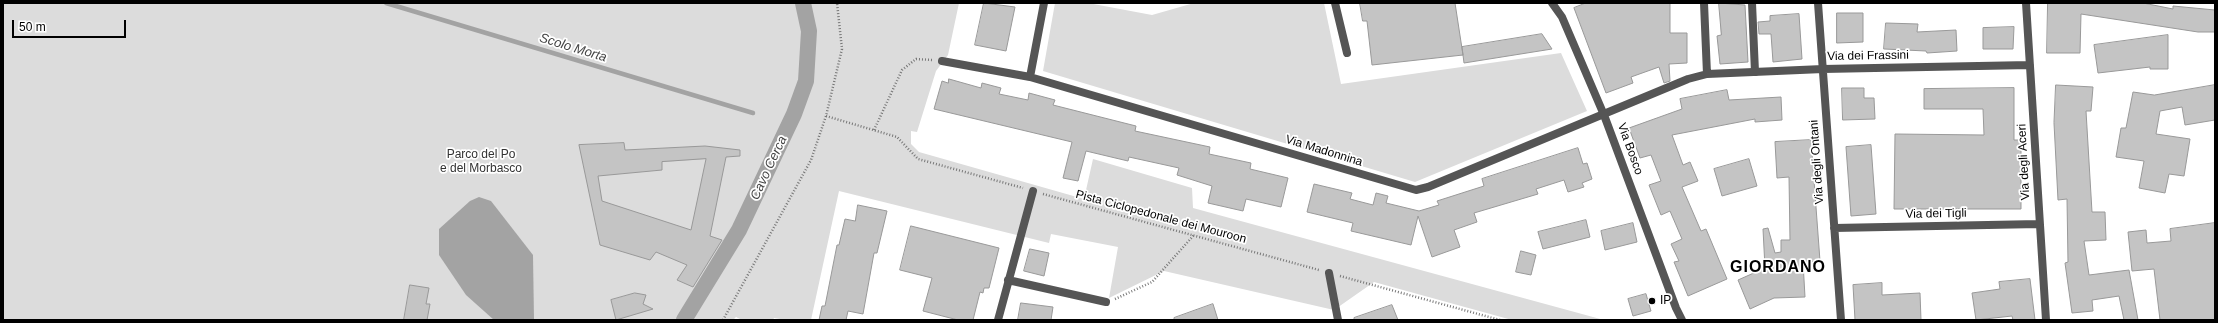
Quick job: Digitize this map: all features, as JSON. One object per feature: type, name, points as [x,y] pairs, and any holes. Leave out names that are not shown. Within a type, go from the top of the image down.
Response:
[{"type":"street","points":[[1030,77],[1044,3]]},
{"type":"street","points":[[1335,3],[1347,53]]},
{"type":"street","name":"Via Bosco","points":[[1552,3],[1562,17],[1604,115],[1676,308],[1682,320]]},
{"type":"street","points":[[1704,3],[1707,74]]},
{"type":"street","points":[[1752,3],[1755,72]]},
{"type":"street","name":"Via degli Ontani","points":[[1818,3],[1841,320]]},
{"type":"street","name":"Via degli Aceri","points":[[2026,3],[2046,320]]},
{"type":"street","name":"Via Madonnina","points":[[942,61],[1030,77],[1416,190],[1428,187],[1604,115]]},
{"type":"street","name":"Via dei Frassini","points":[[1604,115],[1688,79],[1707,74],[1823,69],[2030,65]]},
{"type":"street","points":[[998,320],[1033,191]]},
{"type":"street","name":"Via dei Tigli","points":[[1834,228],[2039,224]]},
{"type":"street","points":[[1329,273],[1338,320]]},
{"type":"street","points":[[1008,280],[1106,302]]},
{"type":"street","name":"Via Bosco","points":[[1676,308],[1677,320]]},
{"type":"path","points":[[723,320],[811,160],[826,116],[842,49],[837,3]]},
{"type":"path","points":[[874,130],[902,70],[916,59],[942,61]]},
{"type":"path","name":"Pista Ciclopedonale dei Mouroon","points":[[826,116],[898,137],[918,159],[1500,320]]},
{"type":"path","points":[[1106,302],[1152,282],[1194,235]]},
{"type":"green space","name":"Parco del Po e del Morbasco","points":[[3,3],[959,3],[948,55],[936,71],[917,132],[911,131],[911,144],[919,152],[1084,199],[1093,159],[1192,188],[1193,208],[1604,320],[1512,320],[1374,282],[1334,310],[1164,271],[1109,298],[1118,247],[1051,234],[1049,243],[839,191],[811,320],[786,320],[774,318],[773,320],[742,320],[736,317],[733,320],[3,320]]},
{"type":"green space","points":[[1055,3],[1088,3],[1152,15],[1194,3],[1324,3],[1341,84],[1561,53],[1587,111],[1415,182],[1043,71]]},
{"type":"shaded area","points":[[479,197],[491,201],[533,255],[534,320],[494,320],[466,295],[439,255],[439,229],[470,201]]},
{"type":"building","points":[[984,3],[1015,7],[1006,51],[975,45]]},
{"type":"building","points":[[1360,3],[1455,3],[1463,55],[1372,65],[1367,21],[1363,21]]},
{"type":"building","points":[[1586,3],[1670,3],[1670,33],[1687,33],[1687,63],[1669,64],[1670,81],[1664,83],[1659,67],[1631,77],[1633,83],[1606,93],[1574,8]]},
{"type":"building","points":[[1719,3],[1745,5],[1748,62],[1720,64],[1717,36],[1721,35]]},
{"type":"building","points":[[2048,3],[2143,3],[2173,9],[2173,6],[2215,10],[2215,32],[2198,32],[2081,14],[2080,53],[2047,53]]},
{"type":"building","points":[[1837,13],[1863,13],[1863,42],[1837,43]]},
{"type":"building","points":[[1799,14],[1802,59],[1773,62],[1771,34],[1759,34],[1758,22],[1770,21],[1770,16]]},
{"type":"building","points":[[1886,23],[1918,24],[1917,32],[1956,30],[1957,51],[1927,53],[1926,51],[1884,49]]},
{"type":"building","points":[[2014,27],[2013,49],[1983,49],[1983,28]]},
{"type":"building","points":[[1542,34],[1552,49],[1464,63],[1462,47]]},
{"type":"building","points":[[2168,35],[2168,69],[2150,69],[2150,67],[2098,73],[2094,45]]},
{"type":"building","points":[[949,79],[981,88],[982,83],[1001,88],[999,94],[1028,100],[1029,93],[1055,100],[1053,105],[1136,126],[1135,131],[1210,147],[1209,154],[1251,163],[1250,169],[1288,178],[1281,207],[1246,199],[1243,211],[1208,203],[1212,186],[1177,175],[1179,168],[1129,157],[1128,161],[1086,151],[1078,181],[1063,178],[1072,142],[934,109],[942,81],[948,83]]},
{"type":"building","points":[[2056,85],[2093,87],[2091,111],[2086,111],[2092,212],[2105,212],[2106,240],[2084,241],[2089,275],[2129,270],[2138,320],[2124,320],[2119,296],[2092,300],[2093,311],[2072,313],[2065,263],[2068,262],[2067,199],[2058,200],[2054,123]]},
{"type":"building","points":[[2215,85],[2215,120],[2185,125],[2182,107],[2160,111],[2156,134],[2190,139],[2184,176],[2169,174],[2165,193],[2139,188],[2144,161],[2116,157],[2121,128],[2126,128],[2133,92],[2154,95]]},
{"type":"building","points":[[1842,88],[1864,88],[1864,98],[1874,98],[1875,119],[1843,120]]},
{"type":"building","points":[[2014,88],[2014,140],[2021,140],[2021,209],[1894,209],[1895,134],[1984,135],[1983,109],[1924,109],[1924,89]]},
{"type":"building","points":[[1727,90],[1729,100],[1781,97],[1782,120],[1755,122],[1755,119],[1672,135],[1683,165],[1690,162],[1698,181],[1682,187],[1701,231],[1706,229],[1727,279],[1688,296],[1674,262],[1679,261],[1671,244],[1682,239],[1670,211],[1661,215],[1649,185],[1661,181],[1651,155],[1640,158],[1629,128],[1682,109],[1680,99]]},
{"type":"building","points":[[1811,140],[1820,261],[1803,262],[1805,297],[1774,298],[1750,309],[1738,280],[1765,268],[1763,229],[1768,228],[1775,253],[1781,252],[1781,240],[1790,240],[1789,177],[1777,178],[1775,142]]},
{"type":"building","points":[[624,143],[625,150],[705,146],[740,150],[740,156],[726,157],[710,236],[722,240],[693,287],[677,280],[687,265],[656,252],[650,260],[600,245],[579,145]],"holes":[[[706,159],[691,230],[602,201],[598,176],[662,170],[662,162]]]},
{"type":"building","points":[[1871,145],[1876,214],[1851,216],[1846,147]]},
{"type":"building","points":[[1578,148],[1583,164],[1587,163],[1592,179],[1582,183],[1584,187],[1568,192],[1564,180],[1536,189],[1538,194],[1474,213],[1477,222],[1454,230],[1460,247],[1432,257],[1418,216],[1411,245],[1351,231],[1353,223],[1307,212],[1314,184],[1352,193],[1350,199],[1373,205],[1376,193],[1388,196],[1386,203],[1419,211],[1439,205],[1437,201],[1484,186],[1482,179]]},
{"type":"building","points":[[1749,159],[1757,186],[1722,196],[1714,169]]},
{"type":"building","points":[[858,205],[887,211],[877,253],[874,253],[863,314],[848,311],[846,320],[819,320],[822,306],[825,306],[837,245],[839,245],[845,219],[855,221]]},
{"type":"building","points":[[1586,220],[1590,237],[1543,249],[1538,232]]},
{"type":"building","points":[[1633,223],[1637,242],[1605,250],[1601,231]]},
{"type":"building","points":[[2215,223],[2215,320],[2160,320],[2154,269],[2132,271],[2128,232],[2146,230],[2147,243],[2171,241],[2170,229]]},
{"type":"building","points":[[911,226],[999,248],[989,288],[984,288],[983,293],[980,292],[973,320],[958,320],[923,311],[932,278],[900,270]]},
{"type":"building","points":[[1030,249],[1049,253],[1044,276],[1024,271]]},
{"type":"building","points":[[1521,251],[1536,255],[1531,275],[1516,272]]},
{"type":"building","points":[[2030,279],[2035,320],[2013,320],[2012,316],[1976,320],[1972,293],[2000,289],[1999,282]]},
{"type":"building","points":[[1882,283],[1882,295],[1920,293],[1921,320],[1855,320],[1853,285]]},
{"type":"building","points":[[410,285],[429,288],[426,304],[430,304],[427,320],[404,320]]},
{"type":"building","points":[[635,293],[646,295],[643,304],[653,309],[616,320],[611,300]]},
{"type":"building","points":[[1646,294],[1651,311],[1633,316],[1628,299]]},
{"type":"building","points":[[1021,303],[1053,307],[1051,320],[1018,320]]},
{"type":"building","points":[[1213,304],[1218,320],[1174,320],[1174,318]]},
{"type":"building","points":[[1392,305],[1398,320],[1354,320],[1354,318]]},
{"type":"waterway","name":"Scolo Morta","points":[[386,3],[753,113]]},
{"type":"waterway","name":"Cavo Cerca","points":[[684,320],[739,230],[794,114],[806,81],[809,31],[803,3]]},
{"type":"place","name":"IP","points":[[1652,301]]},
{"type":"district","name":"GIORDANO","points":[[1778,268]]}]
